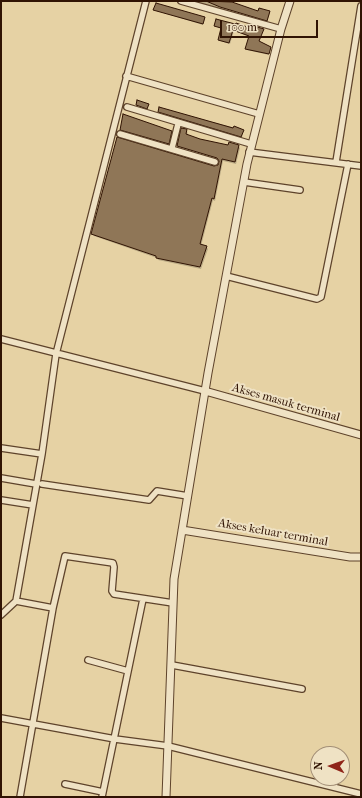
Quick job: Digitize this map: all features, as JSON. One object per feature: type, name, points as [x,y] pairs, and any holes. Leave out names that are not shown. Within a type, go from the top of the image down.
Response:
[{"type":"street","points":[[1,615],[16,601],[33,505],[39,484],[56,354],[146,1]]},
{"type":"street","points":[[181,1],[281,29]]},
{"type":"street","points":[[166,797],[174,579],[205,391],[250,148],[281,29],[290,1]]},
{"type":"street","points":[[336,162],[361,6]]},
{"type":"street","points":[[126,76],[259,114]]},
{"type":"street","points":[[127,107],[250,148],[361,166]]},
{"type":"street","points":[[172,148],[178,124]]},
{"type":"street","points":[[120,134],[172,148],[215,162]]},
{"type":"street","points":[[226,276],[316,299],[321,297],[348,164]]},
{"type":"street","points":[[244,182],[300,190]]},
{"type":"street","points":[[1,339],[205,391]]},
{"type":"street","name":"Akses masuk terminal","points":[[205,391],[361,436]]},
{"type":"street","points":[[1,448],[42,454]]},
{"type":"street","points":[[1,478],[149,500],[157,491],[188,496]]},
{"type":"street","points":[[1,500],[33,505]]},
{"type":"street","name":"Akses keluar terminal","points":[[182,530],[350,557],[361,556]]},
{"type":"street","points":[[20,797],[34,725],[53,608],[64,558],[68,555],[113,563],[113,593],[173,603]]},
{"type":"street","points":[[65,784],[102,794],[143,599]]},
{"type":"street","points":[[16,601],[53,608]]},
{"type":"street","points":[[88,660],[128,671]]},
{"type":"street","points":[[172,665],[302,689]]},
{"type":"street","points":[[1,718],[114,739],[168,746],[361,794]]},
{"type":"building","points":[[206,1],[232,2],[258,11],[259,8],[270,11],[267,21],[220,7]]},
{"type":"building","points":[[156,3],[205,17],[203,24],[153,10]]},
{"type":"building","points":[[216,19],[236,23],[253,29],[254,26],[264,29],[259,41],[271,47],[269,54],[245,49],[249,36],[233,30],[229,43],[218,40],[221,28],[214,26]]},
{"type":"building","points":[[137,100],[149,104],[147,109],[136,105]]},
{"type":"building","points":[[159,107],[233,128],[234,126],[244,130],[241,137],[158,112]]},
{"type":"building","points":[[123,114],[172,131],[169,144],[120,130]]},
{"type":"building","points":[[181,128],[187,129],[186,134],[200,139],[228,145],[229,142],[239,145],[235,162],[222,159],[214,199],[212,198],[200,244],[207,246],[200,267],[156,258],[156,256],[91,234],[117,137],[214,166],[218,165],[219,161],[217,158],[177,146]]}]
